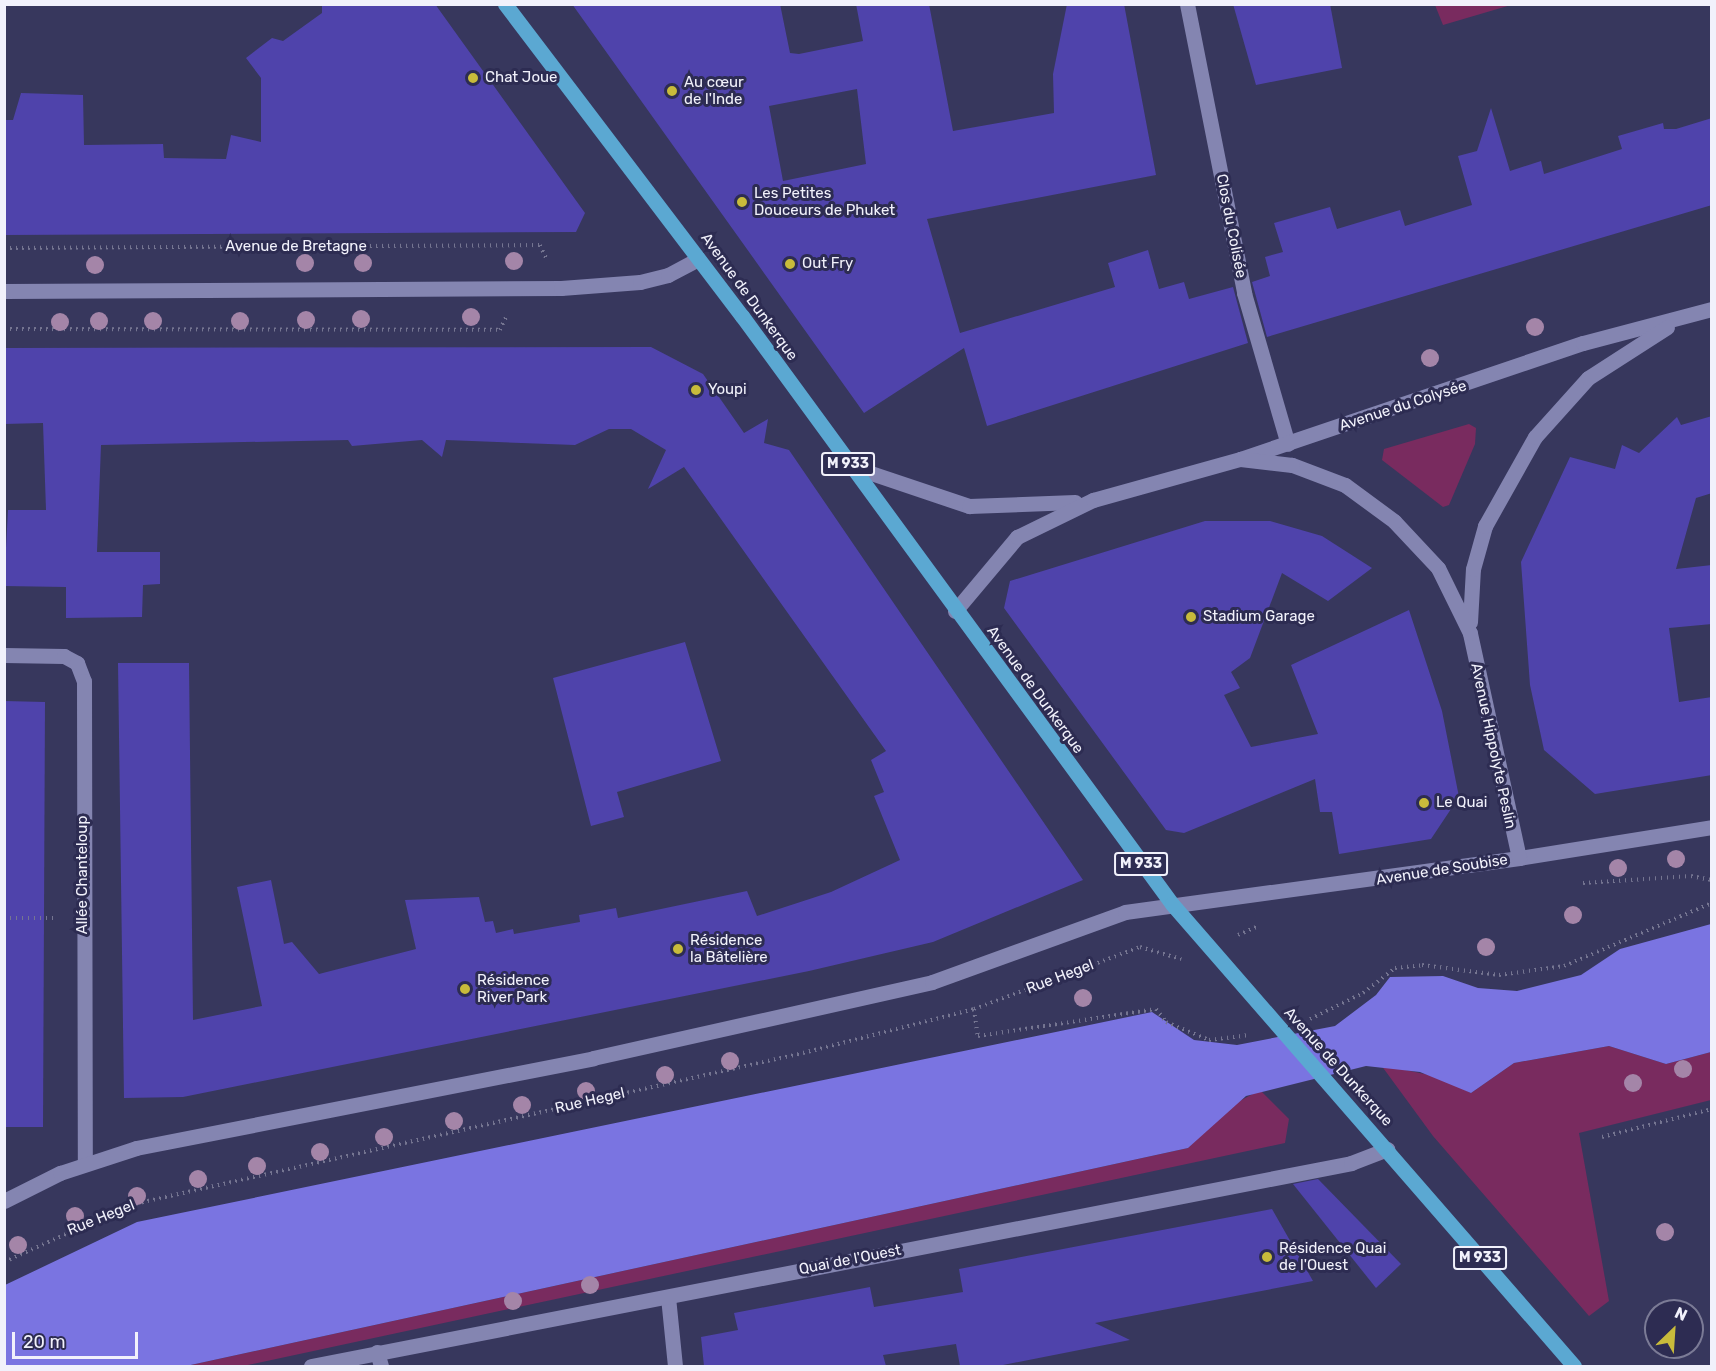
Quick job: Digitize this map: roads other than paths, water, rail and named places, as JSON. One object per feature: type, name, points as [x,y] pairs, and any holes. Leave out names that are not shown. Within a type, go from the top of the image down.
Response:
[{"type":"main road","name":"Avenue de Dunkerque","points":[[505,4],[698,259],[1172,904],[1574,1366]]},
{"type":"street","name":"Clos du Colisée","points":[[1187,4],[1249,314],[1288,444]]},
{"type":"street","points":[[4,291],[561,288],[640,282],[698,259]]},
{"type":"street","name":"Avenue du Colysée","points":[[850,466],[969,506],[1023,508],[1093,500],[1288,444],[1583,343],[1704,311]]},
{"type":"street","name":"Avenue Hippolyte Peslin","points":[[1470,633],[1480,541],[1499,495],[1534,437],[1604,365],[1704,311]]},
{"type":"street","name":"Avenue Hippolyte Peslin","points":[[1240,459],[1319,474],[1370,503],[1438,568],[1470,633],[1519,858]]},
{"type":"street","name":"Avenue du Colysée","points":[[955,611],[1017,537],[1093,500]]},
{"type":"street","name":"Allée Chanteloup","points":[[4,655],[64,656],[82,674],[85,1163]]},
{"type":"street","name":"Avenue de Soubise","points":[[1172,904],[1519,858],[1712,827]]},
{"type":"street","points":[[4,1201],[85,1163],[911,988],[999,962],[1125,912],[1172,904]]},
{"type":"street","name":"Quai de l'Ouest","points":[[311,1366],[379,1359],[668,1297],[1351,1163],[1387,1149]]},
{"type":"street","points":[[668,1297],[675,1366]]},
{"type":"place","name":"Chat Joue","points":[[473,78]]},
{"type":"place","name":"Au cœur de l'Inde","points":[[672,91]]},
{"type":"place","name":"Les Petites Douceurs de Phuket","points":[[742,202]]},
{"type":"place","name":"Out Fry","points":[[790,264]]},
{"type":"place","name":"Youpi","points":[[696,390]]},
{"type":"place","name":"Stadium Garage","points":[[1191,617]]},
{"type":"place","name":"Le Quai","points":[[1424,803]]},
{"type":"place","name":"Résidence la Bâtelière","points":[[678,949]]},
{"type":"place","name":"Résidence River Park","points":[[465,989]]},
{"type":"place","name":"Résidence Quai de l'Ouest","points":[[1267,1257]]}]
